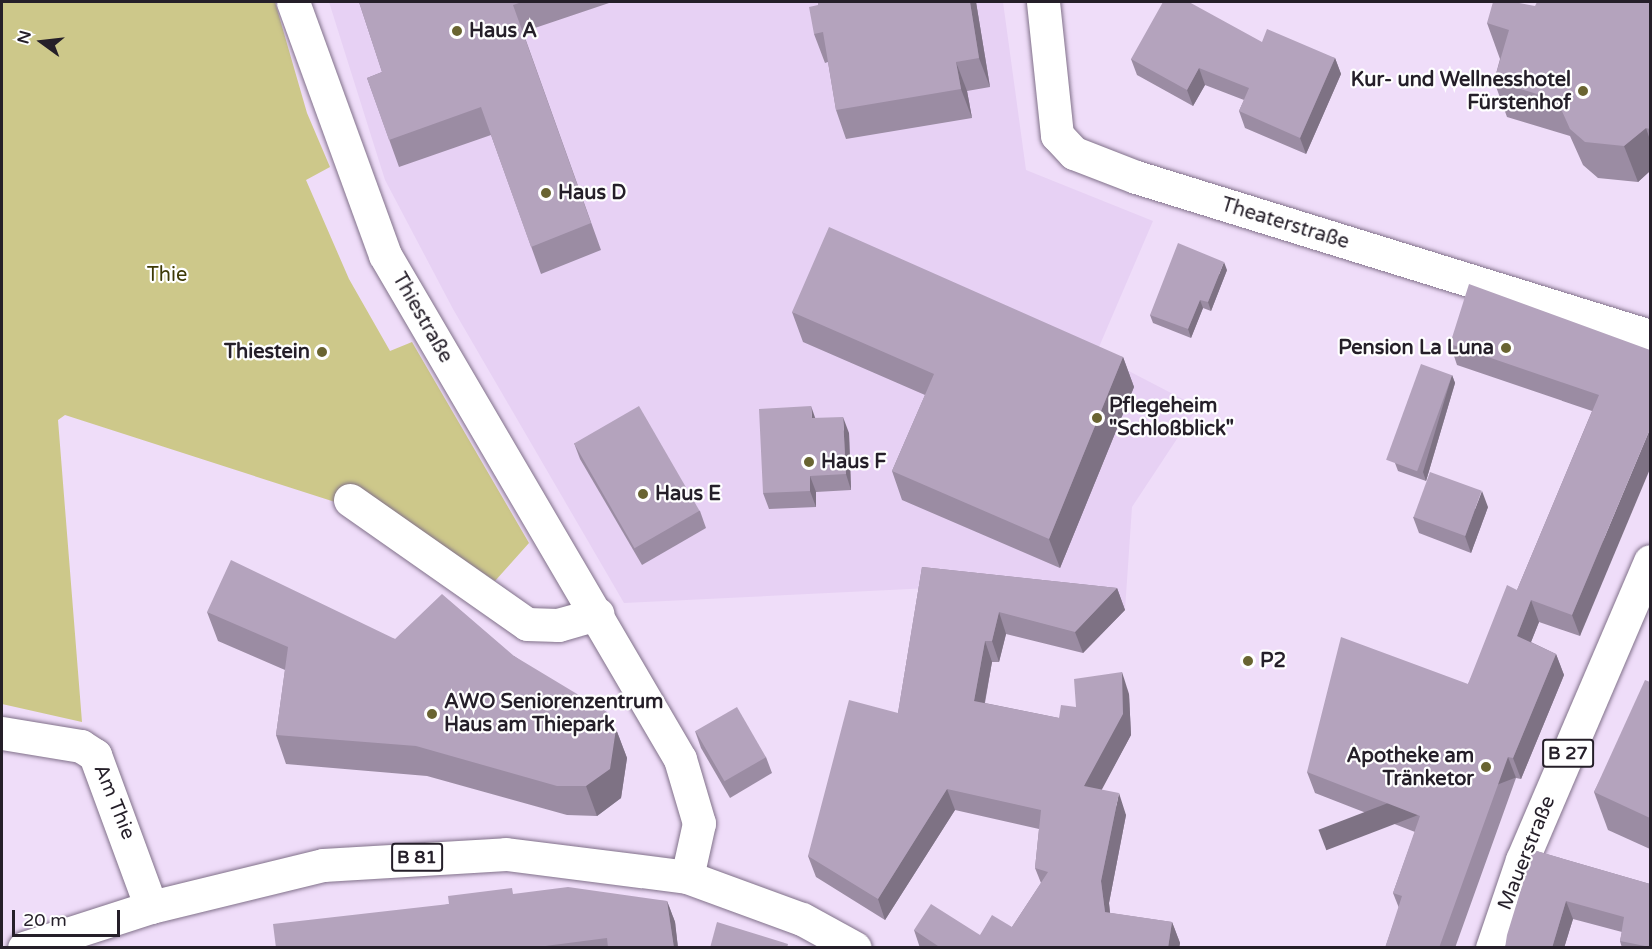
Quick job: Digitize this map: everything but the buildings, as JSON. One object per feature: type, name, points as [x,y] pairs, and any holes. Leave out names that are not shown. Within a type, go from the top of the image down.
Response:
[{"type":"street","name":"Thiestraße","points":[[293,2],[385,255],[680,759],[699,823],[687,877]]},
{"type":"street","name":"Theaterstraße","points":[[1043,2],[1057,135],[1074,153],[1136,177],[1650,336]]},
{"type":"street","points":[[350,500],[527,624],[558,625],[597,614]]},
{"type":"street","name":"Mauerstraße","points":[[1492,948],[1522,860],[1650,561]]},
{"type":"street","name":"Am Thie","points":[[2,733],[81,746],[95,755],[151,907]]},
{"type":"street","name":"B 81","points":[[24,948],[151,907],[323,865],[441,855],[506,854],[687,877],[802,919],[855,948]]},
{"type":"shaded area","points":[[329,2],[1003,2],[1026,170],[1153,221],[1096,354],[1198,407],[1132,507],[1125,610],[930,588],[624,603],[453,309],[385,180]]},
{"type":"green space","name":"Thie","points":[[2,2],[275,2],[307,113],[330,167],[306,180],[349,279],[390,351],[412,342],[529,543],[495,581],[359,488],[335,502],[65,415],[58,420],[82,722],[2,704]]},
{"type":"place","name":"Haus A","points":[[457,31]]},
{"type":"place","name":"Kur- und Wellnesshotel Fürstenhof","points":[[1583,91]]},
{"type":"place","name":"Haus D","points":[[546,193]]},
{"type":"place","name":"Pension La Luna","points":[[1506,348]]},
{"type":"place","name":"Thiestein","points":[[322,352]]},
{"type":"place","name":"Pflegeheim \"Schloßblick\"","points":[[1097,418]]},
{"type":"place","name":"Haus F","points":[[809,462]]},
{"type":"place","name":"Haus E","points":[[643,494]]},
{"type":"place","name":"P2","points":[[1248,661]]},
{"type":"place","name":"AWO Seniorenzentrum Haus am Thiepark","points":[[432,714]]},
{"type":"place","name":"Apotheke am Tränketor","points":[[1486,767]]}]
